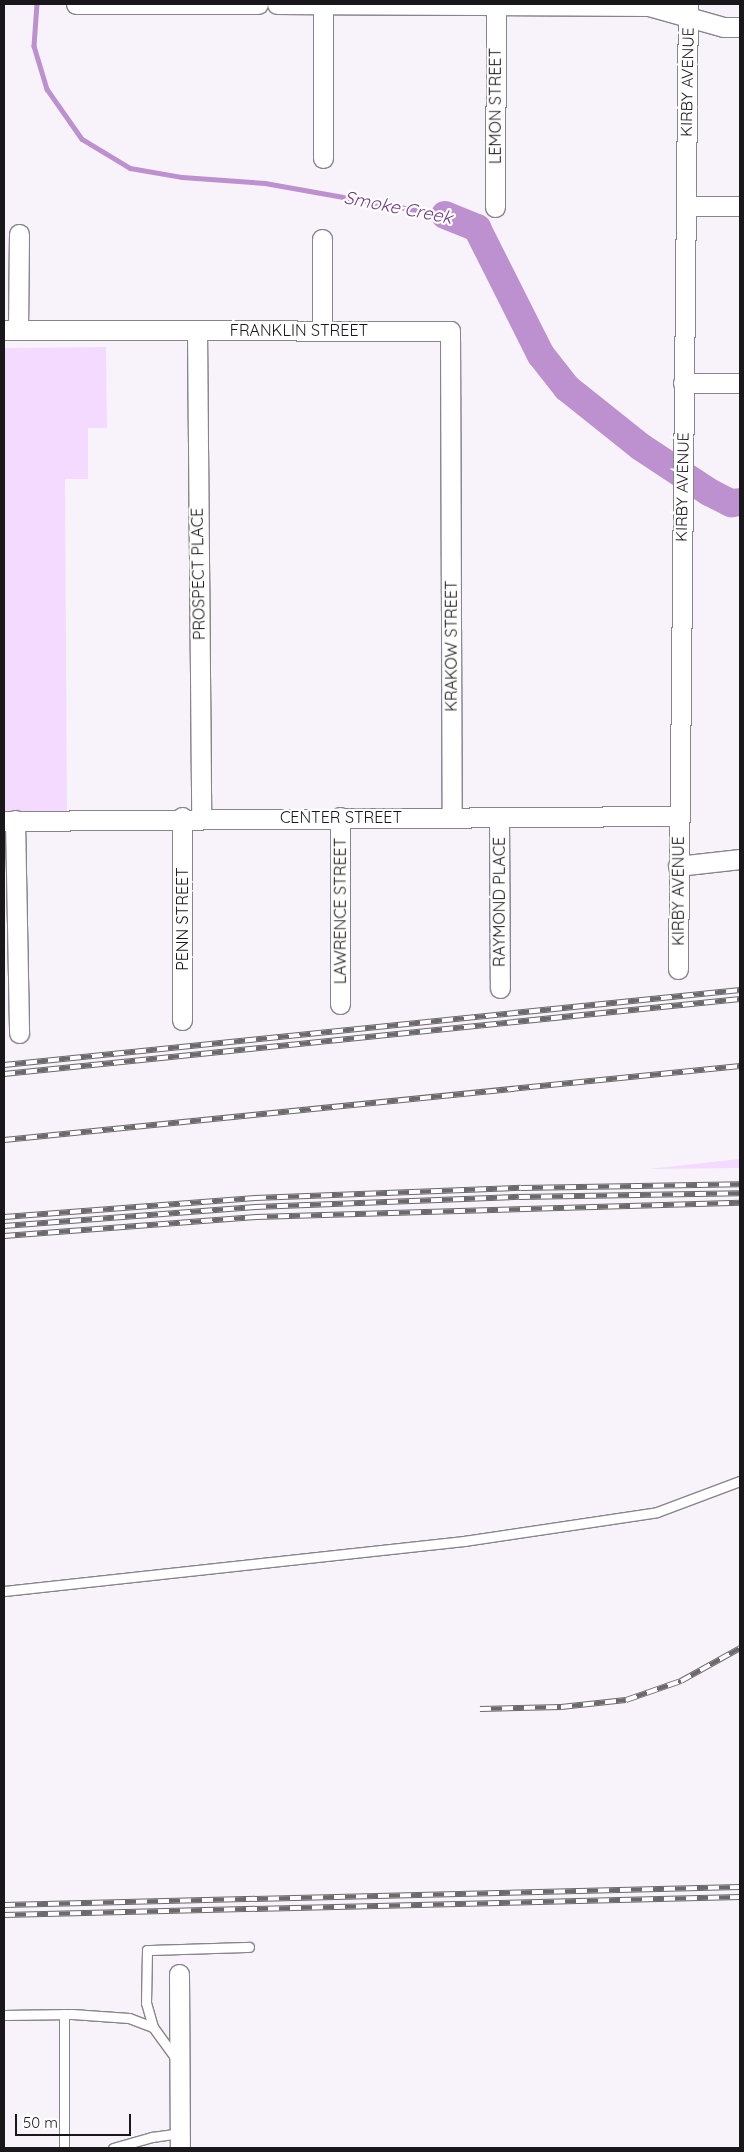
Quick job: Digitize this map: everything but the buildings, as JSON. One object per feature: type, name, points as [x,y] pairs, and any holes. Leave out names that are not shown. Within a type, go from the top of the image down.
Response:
[{"type":"street","points":[[76,4],[258,4]]},
{"type":"street","points":[[277,4],[649,6],[688,11],[723,27],[740,27]]},
{"type":"street","points":[[323,4],[323,158]]},
{"type":"street","name":"LEMON STREET","points":[[495,207],[502,5]]},
{"type":"street","name":"KIRBY AVENUE","points":[[678,969],[678,816],[681,812],[681,516],[688,11]]},
{"type":"street","points":[[686,206],[740,206]]},
{"type":"street","points":[[11,330],[19,234]]},
{"type":"street","points":[[322,239],[322,330]]},
{"type":"street","name":"FRANKLIN STREET","points":[[11,330],[450,331],[450,475]]},
{"type":"street","name":"PROSPECT PLACE","points":[[197,330],[200,818]]},
{"type":"street","points":[[683,383],[740,383]]},
{"type":"street","name":"KRAKOW STREET","points":[[450,475],[452,817]]},
{"type":"street","name":"CENTER STREET","points":[[9,821],[182,817],[678,816]]},
{"type":"street","name":"PENN STREET","points":[[182,817],[182,1020]]},
{"type":"street","name":"LAWRENCE STREET","points":[[340,817],[340,1004]]},
{"type":"street","name":"RAYMOND PLACE","points":[[499,817],[500,988]]},
{"type":"street","points":[[9,821],[19,1034]]},
{"type":"street","points":[[678,866],[740,859]]},
{"type":"street","points":[[179,1974],[180,2141]]},
{"type":"lane","points":[[4,1591],[464,1542],[657,1512],[740,1481]]},
{"type":"lane","points":[[179,2063],[153,2027],[146,2003],[147,1950],[249,1947]]},
{"type":"lane","points":[[4,2015],[64,2014],[129,2018],[153,2027]]},
{"type":"lane","points":[[64,2014],[64,2148]]},
{"type":"lane","points":[[113,2148],[152,2137],[180,2141]]},
{"type":"shaded area","points":[[106,347],[107,428],[88,428],[88,479],[65,479],[67,815],[4,815],[4,348]]},
{"type":"shaded area","points":[[740,1159],[740,1168],[649,1169]]},
{"type":"waterway","name":"Smoke Creek","points":[[37,4],[34,46],[47,89],[82,139],[130,168],[182,177],[265,183],[445,215]]},
{"type":"waterway","name":"Smoke Creek","points":[[445,215],[477,228],[541,355],[567,388],[641,447],[709,492],[731,503],[740,502]]},
{"type":"railway","points":[[4,1065],[740,990]]},
{"type":"railway","points":[[4,1074],[740,999]]},
{"type":"railway","points":[[4,1140],[740,1066]]},
{"type":"railway","points":[[4,1217],[255,1198],[521,1188],[740,1184]]},
{"type":"railway","points":[[4,1226],[255,1207],[519,1197],[740,1193]]},
{"type":"railway","points":[[4,1236],[256,1217],[740,1203]]},
{"type":"railway","points":[[480,1709],[561,1707],[626,1700],[681,1681],[740,1648]]},
{"type":"railway","points":[[4,1905],[740,1887]]},
{"type":"railway","points":[[4,1915],[740,1897]]}]
